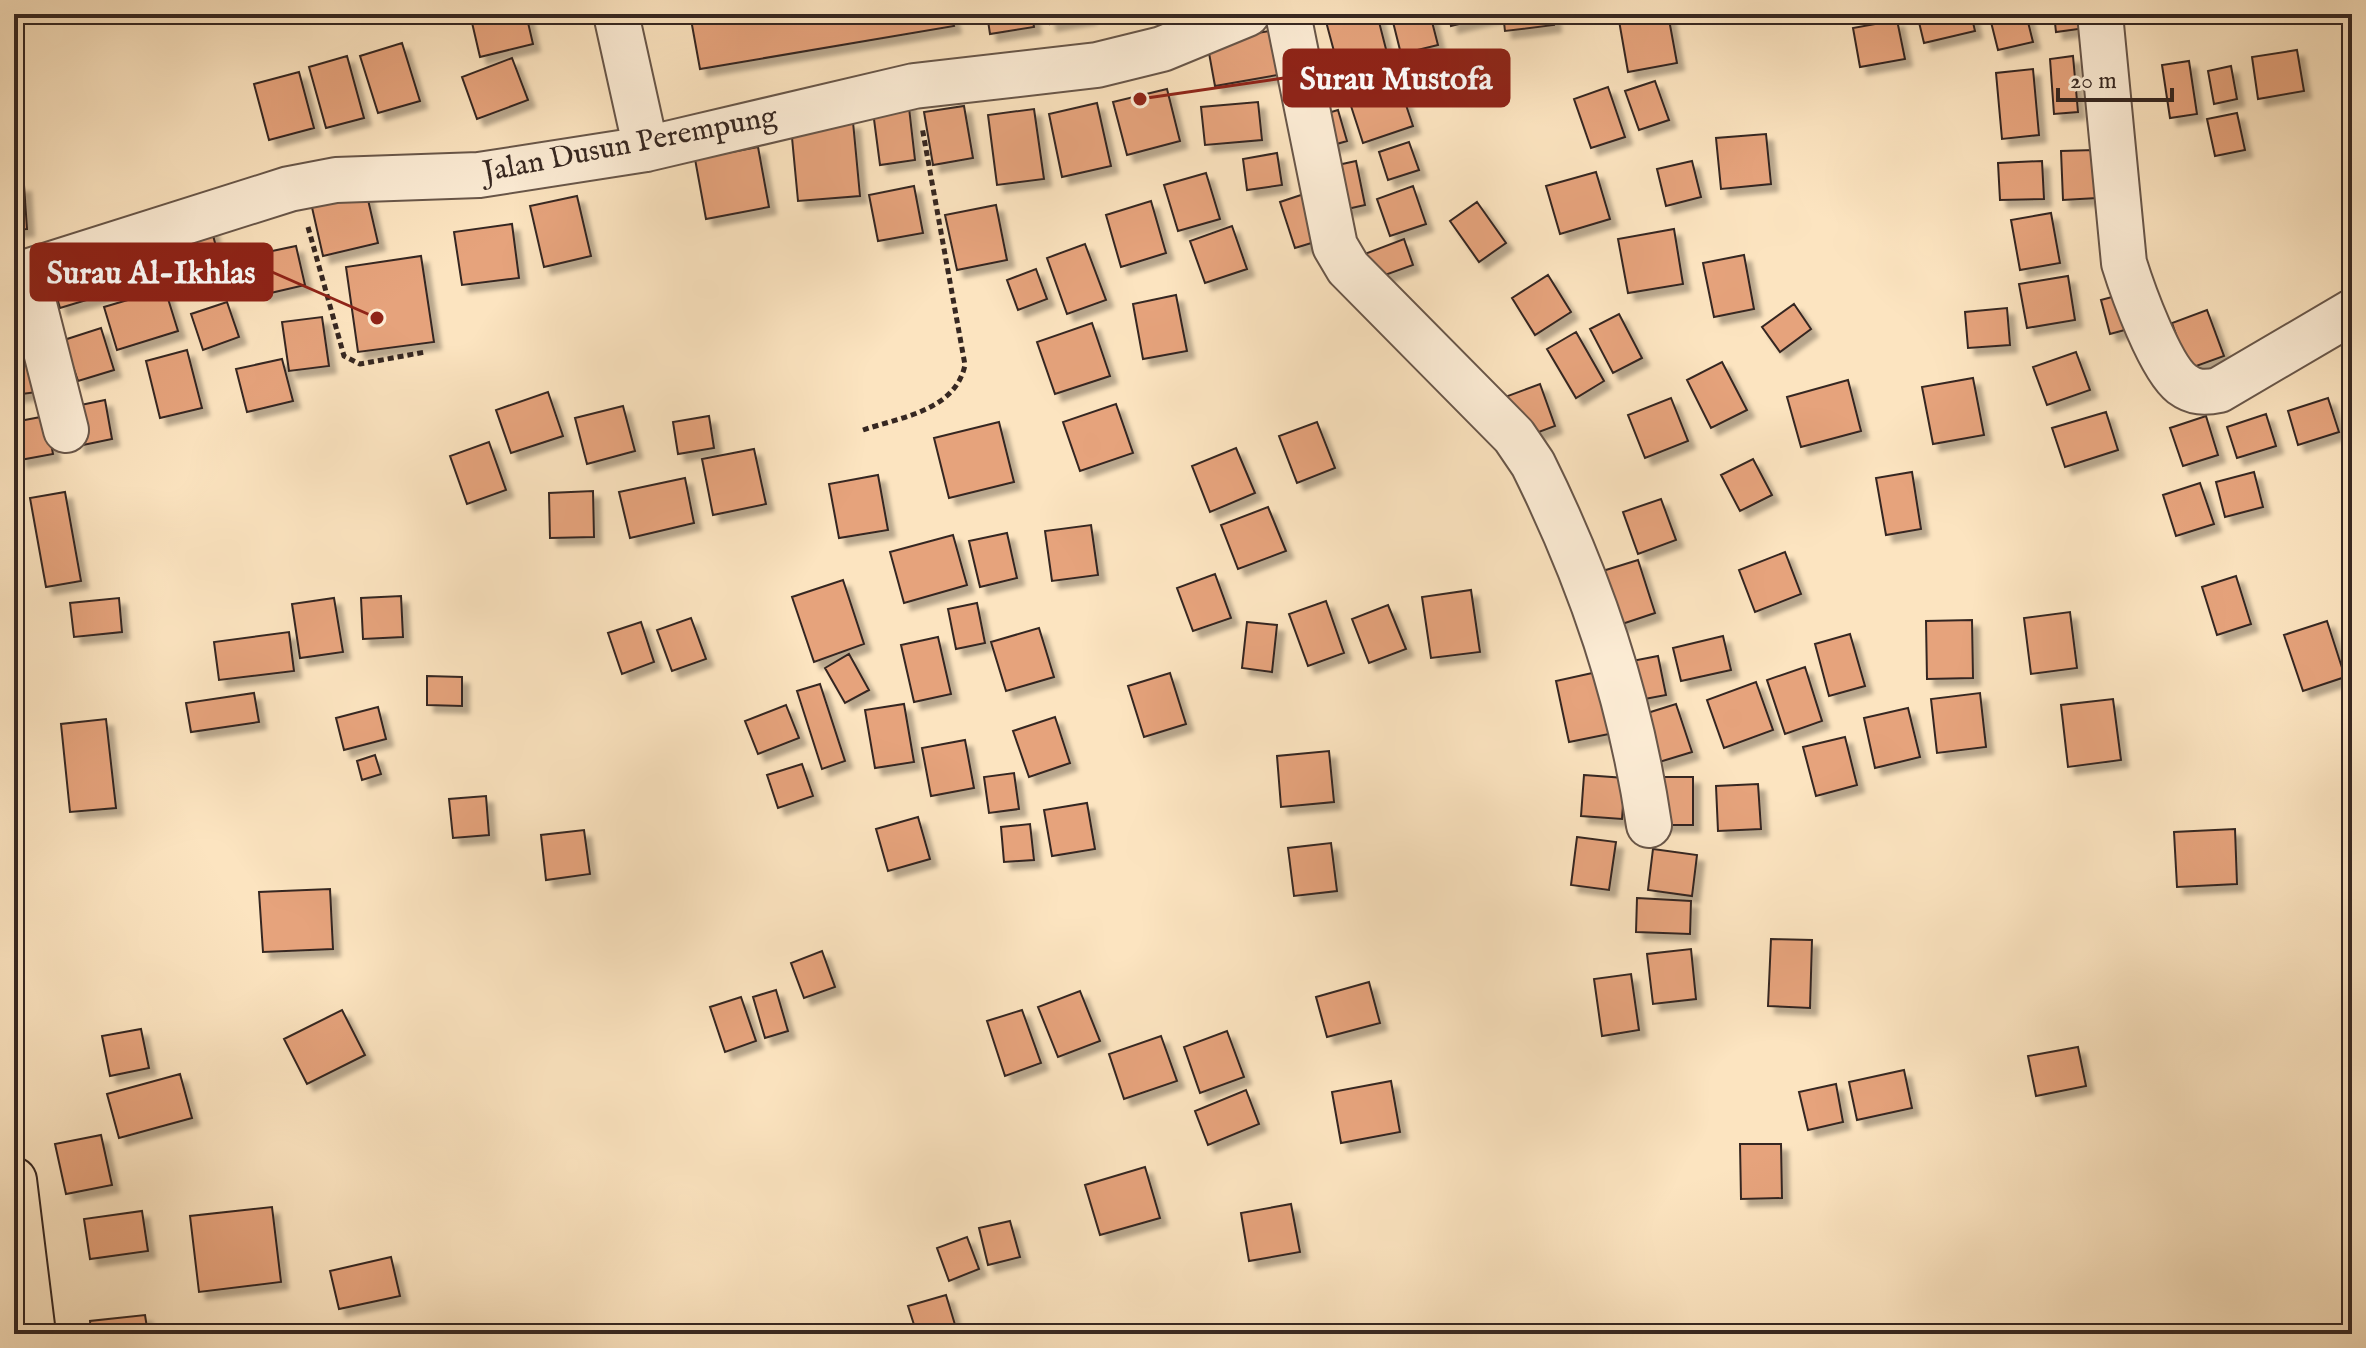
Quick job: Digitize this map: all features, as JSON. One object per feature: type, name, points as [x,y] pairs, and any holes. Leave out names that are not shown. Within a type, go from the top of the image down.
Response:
[{"type":"main road","points":[[14,1180],[25,1307]]},
{"type":"street","points":[[616,14],[646,149]]},
{"type":"street","name":"Jalan Dusun Perempung","points":[[20,274],[297,188],[336,180],[479,175],[646,149],[914,86],[1097,65],[1162,49],[1247,14]]},
{"type":"street","points":[[1288,14],[1335,246],[1348,268],[1492,411],[1533,464],[1618,672],[1637,746],[1649,825]]},
{"type":"street","points":[[2100,14],[2124,263],[2134,296],[2173,376],[2194,391],[2219,390],[2352,312]]},
{"type":"street","points":[[20,274],[66,430]]},
{"type":"path","points":[[863,430],[940,404],[954,391],[965,365],[914,86]]},
{"type":"path","points":[[297,188],[344,356],[360,364],[425,352]]},
{"type":"building","points":[[470,14],[526,14],[533,44],[480,57]]},
{"type":"building","points":[[690,14],[951,14],[954,26],[700,69]]},
{"type":"building","points":[[987,14],[1032,14],[1034,27],[990,34]]},
{"type":"building","points":[[1048,14],[1089,14],[1089,17],[1050,24]]},
{"type":"building","points":[[1324,14],[1377,14],[1388,57],[1339,70]]},
{"type":"building","points":[[1391,14],[1430,14],[1438,45],[1401,54]]},
{"type":"building","points":[[1449,14],[1496,14],[1496,15],[1451,26]]},
{"type":"building","points":[[1503,14],[1553,14],[1554,25],[1505,31]]},
{"type":"building","points":[[1668,14],[1677,63],[1628,72],[1618,15]]},
{"type":"building","points":[[1917,14],[1971,14],[1975,31],[1924,43]]},
{"type":"building","points":[[1989,14],[2026,14],[2033,42],[1998,50]]},
{"type":"building","points":[[2054,14],[2085,14],[2086,28],[2056,32]]},
{"type":"building","points":[[1897,20],[1905,59],[1860,67],[1853,28]]},
{"type":"building","points":[[1281,29],[1289,73],[1215,86],[1207,42]]},
{"type":"building","points":[[402,43],[420,101],[378,113],[360,56]]},
{"type":"building","points":[[2297,50],[2304,91],[2258,99],[2252,57]]},
{"type":"building","points":[[347,56],[364,118],[326,128],[309,67]]},
{"type":"building","points":[[2073,56],[2078,112],[2054,114],[2050,59]]},
{"type":"building","points":[[512,58],[528,100],[477,119],[462,77]]},
{"type":"building","points":[[2189,61],[2197,114],[2170,118],[2162,65]]},
{"type":"building","points":[[2231,66],[2237,99],[2214,104],[2208,71]]},
{"type":"building","points":[[2033,69],[2039,135],[2002,139],[1996,73]]},
{"type":"building","points":[[299,72],[314,128],[269,140],[254,84]]},
{"type":"building","points":[[1655,81],[1669,120],[1639,130],[1625,91]]},
{"type":"building","points":[[1400,87],[1413,126],[1363,143],[1350,103]]},
{"type":"building","points":[[1608,87],[1625,137],[1591,148],[1574,99]]},
{"type":"building","points":[[1167,89],[1180,141],[1127,155],[1113,102]]},
{"type":"building","points":[[908,99],[915,160],[880,165],[872,104]]},
{"type":"building","points":[[1258,102],[1262,140],[1205,145],[1201,107]]},
{"type":"building","points":[[1097,103],[1111,166],[1062,177],[1049,114]]},
{"type":"building","points":[[964,106],[973,158],[933,165],[924,112]]},
{"type":"building","points":[[1034,109],[1044,179],[997,185],[988,115]]},
{"type":"building","points":[[1338,110],[1347,141],[1320,149],[1311,118]]},
{"type":"building","points":[[2237,113],[2245,150],[2215,156],[2207,119]]},
{"type":"building","points":[[853,122],[860,196],[798,201],[791,127]]},
{"type":"building","points":[[1766,134],[1771,184],[1721,189],[1716,138]]},
{"type":"building","points":[[1409,142],[1419,170],[1388,180],[1379,152]]},
{"type":"building","points":[[758,147],[769,207],[706,219],[695,159]]},
{"type":"building","points":[[2094,150],[2097,198],[2063,200],[2061,151]]},
{"type":"building","points":[[1277,153],[1282,185],[1247,190],[1243,159]]},
{"type":"building","points":[[1356,161],[1365,205],[1334,212],[1324,168]]},
{"type":"building","points":[[1692,161],[1701,197],[1666,206],[1657,169]]},
{"type":"building","points":[[2042,161],[2044,199],[2000,200],[1998,163]]},
{"type":"building","points":[[1596,172],[1610,219],[1560,234],[1546,186]]},
{"type":"building","points":[[1206,173],[1220,219],[1178,231],[1164,185]]},
{"type":"building","points":[[24,185],[27,229],[14,230],[14,186]]},
{"type":"building","points":[[914,186],[923,233],[878,241],[869,195]]},
{"type":"building","points":[[1413,186],[1426,224],[1390,236],[1377,199]]},
{"type":"building","points":[[366,191],[378,243],[323,256],[311,203]]},
{"type":"building","points":[[1313,191],[1328,238],[1295,248],[1280,202]]},
{"type":"building","points":[[577,196],[591,256],[544,267],[530,206]]},
{"type":"building","points":[[1151,201],[1166,253],[1121,267],[1106,215]]},
{"type":"building","points":[[1477,202],[1506,243],[1479,262],[1450,221]]},
{"type":"building","points":[[996,205],[1007,260],[957,270],[945,215]]},
{"type":"building","points":[[2051,213],[2060,263],[2020,270],[2011,220]]},
{"type":"building","points":[[512,224],[519,278],[462,285],[454,232]]},
{"type":"building","points":[[1232,226],[1247,269],[1205,283],[1190,241]]},
{"type":"building","points":[[211,228],[224,276],[179,288],[166,240]]},
{"type":"building","points":[[1674,229],[1683,284],[1628,293],[1618,239]]},
{"type":"building","points":[[1404,239],[1413,265],[1371,280],[1362,255]]},
{"type":"building","points":[[1085,244],[1106,300],[1067,314],[1047,258]]},
{"type":"building","points":[[296,246],[305,285],[262,295],[253,255]]},
{"type":"building","points":[[100,252],[113,292],[60,308],[48,268]]},
{"type":"building","points":[[1744,255],[1754,309],[1714,317],[1703,263]]},
{"type":"building","points":[[421,256],[434,342],[358,352],[346,267]]},
{"type":"building","points":[[1036,269],[1047,299],[1018,310],[1007,280]]},
{"type":"building","points":[[1548,275],[1571,312],[1535,335],[1512,298]]},
{"type":"building","points":[[2068,276],[2075,320],[2027,328],[2019,284]]},
{"type":"building","points":[[165,289],[178,331],[117,350],[104,307]]},
{"type":"building","points":[[2123,294],[2132,328],[2110,334],[2101,300]]},
{"type":"building","points":[[1176,295],[1187,351],[1143,359],[1133,304]]},
{"type":"building","points":[[227,302],[239,337],[203,350],[191,314]]},
{"type":"building","points":[[1794,304],[1811,329],[1780,352],[1762,327]]},
{"type":"building","points":[[2007,308],[2010,345],[1968,348],[1965,312]]},
{"type":"building","points":[[2207,310],[2224,356],[2188,369],[2172,323]]},
{"type":"building","points":[[1619,314],[1642,358],[1613,373],[1590,329]]},
{"type":"building","points":[[322,317],[329,366],[289,371],[282,322]]},
{"type":"building","points":[[1092,323],[1110,376],[1055,394],[1037,342]]},
{"type":"building","points":[[101,328],[114,370],[78,381],[64,340]]},
{"type":"building","points":[[1576,332],[1604,381],[1576,398],[1547,349]]},
{"type":"building","points":[[31,347],[37,392],[14,395],[14,350]]},
{"type":"building","points":[[187,350],[202,408],[160,418],[146,361]]},
{"type":"building","points":[[2076,352],[2090,390],[2047,405],[2033,367]]},
{"type":"building","points":[[282,359],[293,401],[247,412],[236,369]]},
{"type":"building","points":[[1722,362],[1747,410],[1711,428],[1687,380]]},
{"type":"building","points":[[1973,378],[1984,435],[1933,444],[1922,387]]},
{"type":"building","points":[[1848,380],[1861,431],[1801,447],[1787,397]]},
{"type":"building","points":[[1540,384],[1555,426],[1520,439],[1505,397]]},
{"type":"building","points":[[548,392],[563,436],[511,453],[496,410]]},
{"type":"building","points":[[1671,398],[1688,441],[1645,458],[1628,415]]},
{"type":"building","points":[[2328,398],[2339,432],[2298,445],[2288,411]]},
{"type":"building","points":[[105,400],[112,439],[78,446],[71,407]]},
{"type":"building","points":[[1116,404],[1133,453],[1080,471],[1063,422]]},
{"type":"building","points":[[623,406],[635,451],[587,464],[575,418]]},
{"type":"building","points":[[2106,412],[2118,450],[2065,467],[2052,428]]},
{"type":"building","points":[[2266,414],[2276,446],[2237,458],[2227,427]]},
{"type":"building","points":[[46,416],[53,454],[20,460],[14,422]]},
{"type":"building","points":[[709,416],[714,448],[678,454],[673,422]]},
{"type":"building","points":[[2206,416],[2218,455],[2183,466],[2170,428]]},
{"type":"building","points":[[999,422],[1014,482],[949,498],[934,438]]},
{"type":"building","points":[[1317,422],[1335,468],[1297,483],[1279,436]]},
{"type":"building","points":[[489,442],[506,490],[467,504],[450,456]]},
{"type":"building","points":[[1236,448],[1255,493],[1210,512],[1192,466]]},
{"type":"building","points":[[754,449],[766,504],[713,515],[702,459]]},
{"type":"building","points":[[1753,459],[1772,495],[1740,511],[1721,475]]},
{"type":"building","points":[[1912,472],[1921,529],[1886,535],[1876,478]]},
{"type":"building","points":[[2254,472],[2263,507],[2225,517],[2216,482]]},
{"type":"building","points":[[878,475],[888,530],[839,538],[829,484]]},
{"type":"building","points":[[685,478],[694,523],[630,538],[619,492]]},
{"type":"building","points":[[2200,483],[2214,524],[2176,536],[2163,495]]},
{"type":"building","points":[[593,491],[594,537],[550,538],[549,493]]},
{"type":"building","points":[[65,492],[81,581],[46,587],[30,498]]},
{"type":"building","points":[[1661,499],[1676,540],[1638,554],[1623,512]]},
{"type":"building","points":[[1268,507],[1286,551],[1238,569],[1221,525]]},
{"type":"building","points":[[1091,525],[1098,575],[1052,581],[1045,531]]},
{"type":"building","points":[[1007,533],[1017,578],[980,587],[969,541]]},
{"type":"building","points":[[953,535],[967,585],[904,603],[890,552]]},
{"type":"building","points":[[1785,552],[1801,594],[1755,612],[1739,570]]},
{"type":"building","points":[[1638,560],[1655,613],[1610,628],[1593,574]]},
{"type":"building","points":[[1215,574],[1231,618],[1193,631],[1177,588]]},
{"type":"building","points":[[2236,576],[2251,624],[2217,635],[2202,587]]},
{"type":"building","points":[[843,580],[864,644],[814,662],[792,597]]},
{"type":"building","points":[[1471,590],[1480,652],[1431,658],[1422,597]]},
{"type":"building","points":[[401,596],[403,637],[363,639],[361,598]]},
{"type":"building","points":[[119,598],[122,632],[74,637],[70,603]]},
{"type":"building","points":[[334,598],[343,652],[300,658],[292,604]]},
{"type":"building","points":[[1326,601],[1344,653],[1308,666],[1289,614]]},
{"type":"building","points":[[977,603],[985,643],[956,649],[948,609]]},
{"type":"building","points":[[1388,605],[1406,649],[1369,663],[1352,619]]},
{"type":"building","points":[[2070,612],[2077,668],[2031,674],[2024,618]]},
{"type":"building","points":[[691,618],[706,659],[672,671],[657,630]]},
{"type":"building","points":[[1972,620],[1973,678],[1927,679],[1926,621]]},
{"type":"building","points":[[2327,621],[2345,677],[2303,691],[2284,635]]},
{"type":"building","points":[[641,622],[654,662],[622,674],[608,633]]},
{"type":"building","points":[[1247,622],[1277,625],[1272,672],[1242,668]]},
{"type":"building","points":[[1039,628],[1054,677],[1006,691],[991,642]]},
{"type":"building","points":[[289,632],[294,671],[219,680],[214,642]]},
{"type":"building","points":[[1850,634],[1865,686],[1829,696],[1815,644]]},
{"type":"building","points":[[1723,636],[1731,670],[1681,681],[1673,648]]},
{"type":"building","points":[[938,637],[951,694],[914,702],[901,645]]},
{"type":"building","points":[[849,654],[869,690],[845,703],[825,668]]},
{"type":"building","points":[[1658,656],[1666,695],[1634,701],[1627,662]]},
{"type":"building","points":[[1805,667],[1822,721],[1785,734],[1767,680]]},
{"type":"building","points":[[1606,670],[1619,732],[1569,742],[1556,681]]},
{"type":"building","points":[[1170,673],[1186,724],[1144,737],[1128,686]]},
{"type":"building","points":[[427,676],[462,677],[462,706],[427,705]]},
{"type":"building","points":[[1756,682],[1773,730],[1724,748],[1707,700]]},
{"type":"building","points":[[820,684],[845,761],[822,769],[797,691]]},
{"type":"building","points":[[254,693],[259,722],[191,732],[186,703]]},
{"type":"building","points":[[1980,693],[1986,747],[1937,753],[1931,699]]},
{"type":"building","points":[[2113,699],[2121,760],[2068,767],[2061,705]]},
{"type":"building","points":[[904,704],[914,762],[875,768],[865,710]]},
{"type":"building","points":[[1676,704],[1692,752],[1656,763],[1641,715]]},
{"type":"building","points":[[786,705],[799,738],[758,754],[745,721]]},
{"type":"building","points":[[378,707],[386,739],[344,750],[336,718]]},
{"type":"building","points":[[1908,708],[1920,757],[1875,768],[1864,718]]},
{"type":"building","points":[[1055,717],[1070,763],[1029,777],[1013,731]]},
{"type":"building","points":[[106,719],[116,808],[70,812],[61,724]]},
{"type":"building","points":[[1845,737],[1857,785],[1816,796],[1803,747]]},
{"type":"building","points":[[965,740],[974,788],[931,796],[922,748]]},
{"type":"building","points":[[1329,751],[1334,802],[1281,807],[1277,756]]},
{"type":"building","points":[[375,755],[381,774],[362,780],[357,761]]},
{"type":"building","points":[[802,764],[813,796],[778,808],[767,775]]},
{"type":"building","points":[[1014,773],[1019,809],[989,813],[984,777]]},
{"type":"building","points":[[1584,775],[1625,778],[1622,819],[1581,816]]},
{"type":"building","points":[[1654,777],[1693,777],[1693,825],[1654,825]]},
{"type":"building","points":[[1758,784],[1761,829],[1718,831],[1716,786]]},
{"type":"building","points":[[486,796],[489,835],[453,838],[449,799]]},
{"type":"building","points":[[1087,803],[1095,849],[1052,856],[1044,810]]},
{"type":"building","points":[[918,817],[930,859],[888,871],[876,829]]},
{"type":"building","points":[[1030,824],[1034,860],[1004,862],[1001,827]]},
{"type":"building","points":[[2235,829],[2237,884],[2177,887],[2174,832]]},
{"type":"building","points":[[584,830],[590,874],[546,880],[541,835]]},
{"type":"building","points":[[1577,837],[1616,842],[1609,890],[1571,885]]},
{"type":"building","points":[[1331,843],[1337,891],[1294,896],[1288,848]]},
{"type":"building","points":[[1653,849],[1697,855],[1692,896],[1648,890]]},
{"type":"building","points":[[330,889],[333,949],[263,952],[259,892]]},
{"type":"building","points":[[1637,898],[1691,901],[1690,934],[1636,932]]},
{"type":"building","points":[[1771,939],[1812,940],[1810,1008],[1768,1006]]},
{"type":"building","points":[[1691,949],[1696,999],[1653,1004],[1647,954]]},
{"type":"building","points":[[822,951],[835,987],[804,998],[791,963]]},
{"type":"building","points":[[1631,974],[1639,1030],[1602,1036],[1594,979]]},
{"type":"building","points":[[1369,982],[1380,1023],[1327,1037],[1316,997]]},
{"type":"building","points":[[776,990],[788,1031],[765,1038],[753,997]]},
{"type":"building","points":[[1080,991],[1100,1041],[1058,1057],[1038,1007]]},
{"type":"building","points":[[741,997],[756,1041],[725,1052],[710,1007]]},
{"type":"building","points":[[342,1010],[365,1055],[307,1084],[284,1039]]},
{"type":"building","points":[[1022,1010],[1041,1063],[1005,1076],[987,1021]]},
{"type":"building","points":[[141,1029],[149,1068],[110,1076],[102,1036]]},
{"type":"building","points":[[1227,1031],[1244,1077],[1200,1093],[1184,1047]]},
{"type":"building","points":[[1161,1036],[1177,1081],[1124,1099],[1109,1054]]},
{"type":"building","points":[[2078,1047],[2086,1086],[2036,1096],[2028,1056]]},
{"type":"building","points":[[1904,1070],[1912,1108],[1857,1120],[1849,1082]]},
{"type":"building","points":[[180,1074],[192,1118],[119,1138],[107,1094]]},
{"type":"building","points":[[1391,1081],[1400,1132],[1341,1143],[1332,1092]]},
{"type":"building","points":[[1836,1084],[1843,1122],[1808,1130],[1799,1092]]},
{"type":"building","points":[[1246,1090],[1259,1124],[1208,1145],[1195,1111]]},
{"type":"building","points":[[101,1135],[112,1185],[66,1194],[55,1144]]},
{"type":"building","points":[[1740,1144],[1781,1144],[1782,1198],[1741,1199]]},
{"type":"building","points":[[1145,1167],[1160,1218],[1100,1235],[1085,1185]]},
{"type":"building","points":[[1291,1204],[1300,1252],[1249,1261],[1241,1213]]},
{"type":"building","points":[[272,1207],[281,1282],[199,1292],[190,1216]]},
{"type":"building","points":[[142,1211],[148,1251],[90,1259],[84,1219]]},
{"type":"building","points":[[1010,1221],[1020,1257],[988,1265],[979,1228]]},
{"type":"building","points":[[967,1237],[979,1269],[949,1281],[937,1248]]},
{"type":"building","points":[[391,1257],[400,1296],[339,1309],[330,1271]]},
{"type":"building","points":[[946,1295],[956,1328],[937,1334],[917,1334],[908,1306]]},
{"type":"building","points":[[145,1315],[148,1334],[91,1334],[90,1321]]},
{"type":"place","name":"Surau Mustofa","points":[[1140,99]]},
{"type":"place","name":"Surau Al-Ikhlas","points":[[377,318]]}]
